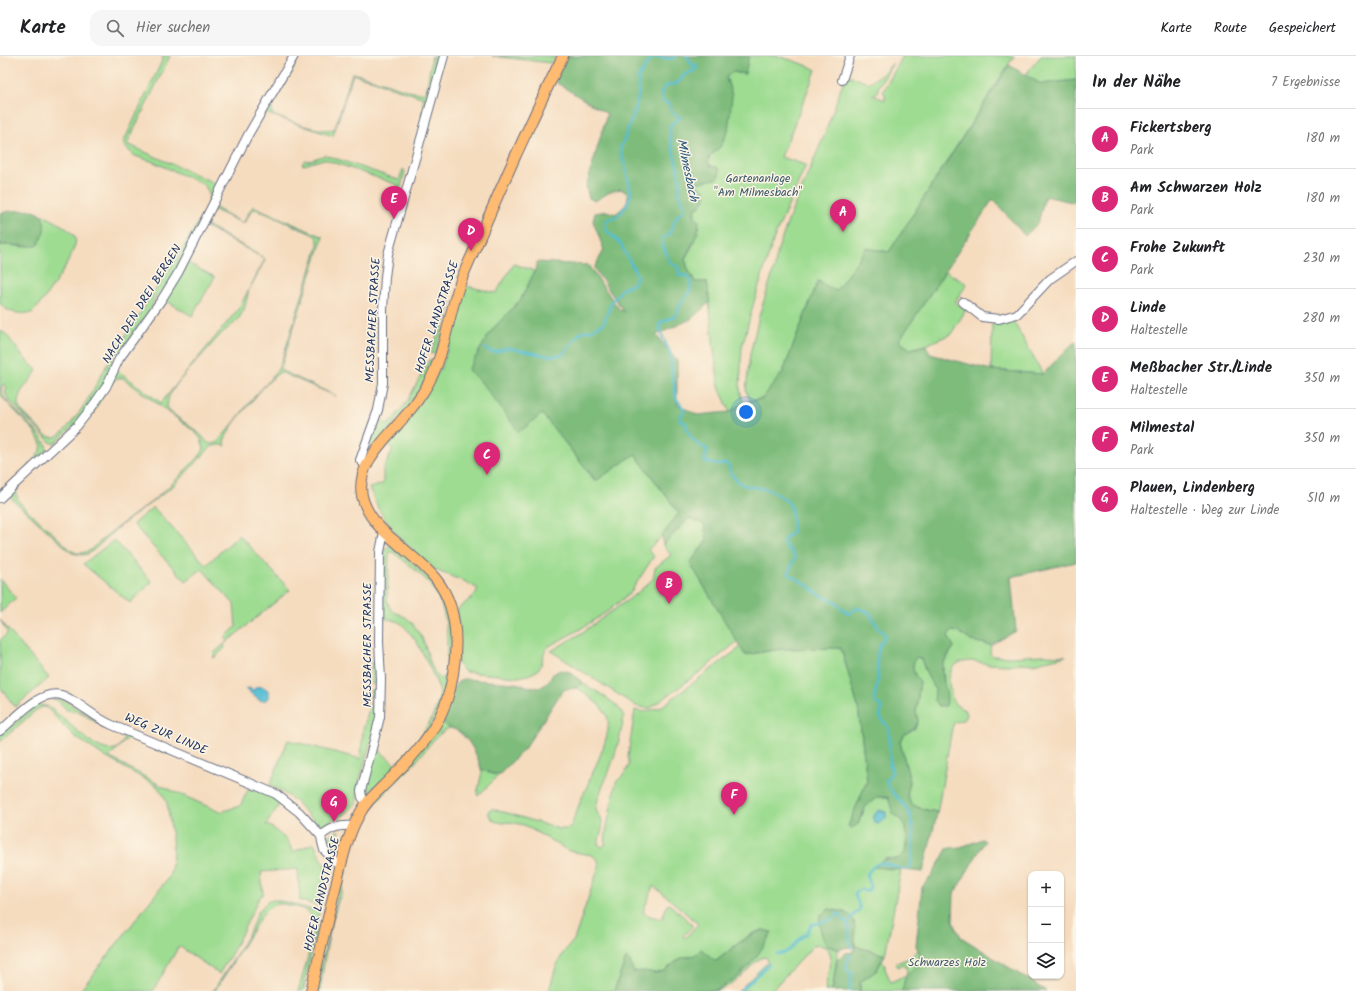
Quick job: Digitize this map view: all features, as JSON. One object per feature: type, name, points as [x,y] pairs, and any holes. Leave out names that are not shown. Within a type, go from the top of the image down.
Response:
[{"type":"main road","name":"HOFER LANDSTRASSE","points":[[311,991],[325,925],[340,866],[353,826],[366,803],[413,757],[436,726],[444,710],[450,691],[455,659],[454,621],[445,593],[431,573],[384,532],[370,515],[362,493],[362,484],[366,466],[383,441],[412,408],[428,385],[435,370],[460,284],[496,199],[563,56]]},
{"type":"street","name":"NACH DEN DREI BERGEN","points":[[0,498],[52,449],[66,438],[92,407],[106,387],[119,359],[178,274],[248,135],[294,56]]},
{"type":"street","name":"MESSBACHER STRASSE","points":[[366,466],[360,460],[378,410],[383,383],[383,310],[388,254],[444,56]]},
{"type":"street","points":[[842,80],[850,56]]},
{"type":"street","points":[[963,302],[982,317],[999,319],[1017,314],[1050,279],[1063,268],[1076,261]]},
{"type":"street","name":"MESSBACHER STRASSE","points":[[366,803],[362,797],[362,791],[380,717],[380,552],[384,532]]},
{"type":"street","name":"WEG ZUR LINDE","points":[[0,731],[38,699],[54,694],[62,695],[75,702],[99,719],[276,794],[299,812],[321,836],[324,850],[340,866]]},
{"type":"street","points":[[321,836],[328,830],[336,827],[353,826]]},
{"type":"green space","points":[[163,56],[170,56],[127,144],[219,185],[219,187],[214,192],[213,197],[184,255],[180,260],[179,266],[166,289],[155,297],[151,309],[120,352],[114,357],[108,378],[79,421],[54,444],[50,442],[9,400],[5,393],[7,387],[4,384],[2,386],[1,392],[6,400],[38,433],[46,444],[47,449],[0,494],[0,492],[30,465],[42,446],[35,432],[0,395],[0,331],[6,334],[24,358],[37,370],[19,397],[19,408],[45,435],[53,437],[60,435],[85,404],[113,355],[173,263],[208,203],[208,193],[203,184],[151,161],[135,156],[125,147],[123,143]]},
{"type":"green space","points":[[297,56],[299,56],[293,70],[272,106],[272,113],[275,116],[306,126],[330,130],[335,128],[352,73],[420,93],[425,92],[427,87],[432,56],[442,56],[438,67],[434,72],[434,81],[426,105],[423,104],[424,98],[353,74],[333,136],[265,113]]},
{"type":"green space","points":[[492,56],[555,56],[551,63]]},
{"type":"green space","points":[[567,56],[749,56],[745,74],[733,72],[726,77],[732,96],[728,131],[720,147],[710,156],[708,162],[711,166],[717,167],[719,170],[719,176],[716,179],[698,182],[696,186],[705,189],[705,196],[704,201],[695,209],[694,215],[699,221],[698,232],[685,259],[688,269],[695,282],[707,282],[710,302],[691,319],[656,335],[677,361],[677,404],[697,415],[730,412],[743,402],[762,399],[783,372],[818,281],[836,291],[866,248],[889,252],[1009,65],[1041,84],[1076,80],[1076,203],[1045,196],[1038,223],[1025,236],[993,199],[899,341],[910,349],[926,345],[930,354],[991,370],[1043,374],[1076,341],[1076,562],[1011,577],[1016,631],[991,645],[971,641],[959,632],[951,631],[948,636],[954,647],[944,661],[942,668],[947,696],[946,706],[939,706],[934,701],[935,689],[927,675],[921,659],[916,657],[913,664],[914,673],[920,681],[916,711],[918,721],[915,728],[905,734],[900,742],[910,782],[907,795],[911,804],[922,809],[937,812],[923,872],[874,867],[885,860],[898,859],[905,852],[907,839],[904,823],[893,813],[888,797],[877,797],[866,806],[858,824],[852,828],[848,826],[867,781],[858,707],[841,648],[781,649],[745,655],[690,563],[707,540],[704,524],[689,518],[663,545],[662,536],[679,513],[635,454],[596,481],[542,414],[519,432],[481,382],[468,370],[491,331],[521,299],[535,271],[537,262],[588,265],[619,309],[624,312],[594,268],[604,250],[593,221],[595,213],[607,211],[615,214],[618,212],[626,203],[628,194],[621,189],[610,192],[595,201],[589,198],[586,187],[607,114],[557,83],[556,79]]},
{"type":"green space","name":"Gartenanlage \"Am Milmesbach\"","points":[[749,56],[778,56],[809,66],[816,70],[781,157],[806,165],[774,238],[742,347],[740,389],[743,402],[730,412],[719,387],[707,282],[695,282],[688,269],[685,259],[694,243],[695,209],[701,206],[699,187],[695,186],[698,182],[716,179],[717,167],[711,166],[708,162],[710,156],[720,147],[732,96],[726,77],[733,72],[744,74]]},
{"type":"green space","points":[[903,56],[1014,56],[889,252],[866,248],[836,291],[818,281],[783,372],[762,399],[750,400],[746,391],[750,354],[759,316],[775,266],[777,252],[790,216],[824,136],[846,74],[868,83],[881,75],[893,63],[878,88],[877,93],[872,95],[885,100],[885,94],[883,91]]},
{"type":"green space","points":[[1041,56],[1076,56],[1076,80],[1041,84],[1025,75]]},
{"type":"green space","points":[[325,155],[399,180],[403,169],[405,171],[399,195],[395,195],[398,185],[324,159],[304,165],[302,164],[305,160],[308,161]]},
{"type":"green space","points":[[253,206],[323,237],[280,370],[336,396],[280,372],[265,385],[276,372],[281,363],[318,247],[318,241],[312,234],[256,209],[252,210],[243,223]]},
{"type":"green space","points":[[214,207],[243,223],[215,210],[212,212]]},
{"type":"green space","points":[[24,210],[36,212],[43,219],[44,228],[42,238],[37,246],[0,245],[0,213]]},
{"type":"green space","points":[[36,212],[63,226],[75,237],[75,243],[67,264],[60,276],[37,308],[32,313],[15,313],[7,310],[0,304],[0,245],[25,247],[41,217]]},
{"type":"green space","points":[[207,223],[208,226],[264,258],[205,226]]},
{"type":"green space","points":[[265,259],[249,290],[244,310],[237,321],[222,333],[180,380],[239,308]]},
{"type":"green space","points":[[186,262],[215,277],[192,316],[165,300]]},
{"type":"green space","points":[[514,264],[535,271],[521,299],[491,331],[468,370],[481,382],[542,413],[595,481],[635,454],[679,513],[662,536],[648,550],[654,556],[630,593],[608,611],[579,630],[549,646],[544,653],[541,665],[537,671],[518,677],[465,672],[458,664],[457,610],[476,594],[478,589],[466,582],[435,570],[400,539],[379,510],[369,488],[383,484],[383,469],[393,450],[389,446],[426,393],[442,366],[459,313],[462,285],[496,293]]},
{"type":"green space","points":[[945,271],[967,284],[955,302],[966,310],[951,334],[926,345],[910,349],[899,341]]},
{"type":"green space","points":[[449,300],[451,302],[436,353],[431,354]]},
{"type":"green space","points":[[1012,319],[1043,374],[991,370],[992,324],[1002,323]]},
{"type":"green space","points":[[429,360],[435,360],[429,374],[413,399],[366,457],[364,456],[379,419],[388,425],[407,402]]},
{"type":"green space","points":[[117,370],[161,403],[179,381],[169,396],[167,405],[169,411],[199,433],[209,444],[217,443],[238,418],[228,432],[224,441],[226,446],[218,445],[211,447],[173,486],[116,529],[88,554],[82,555],[72,553],[11,498],[10,495],[25,478],[17,490],[18,499],[23,506],[71,550],[76,553],[89,551],[112,531],[150,503],[172,484],[201,454],[204,449],[201,439],[195,432],[123,378],[117,378],[107,389],[94,411],[81,428],[42,462],[63,443]]},
{"type":"green space","points":[[265,385],[238,418],[257,394]]},
{"type":"green space","points":[[153,507],[206,565],[239,535],[290,590],[228,641],[225,637],[236,627],[234,604],[202,569],[186,581],[133,524]]},
{"type":"green space","points":[[689,518],[704,524],[707,540],[690,563],[738,641],[658,703],[650,708],[636,706],[551,651],[580,634],[636,594],[653,579],[655,568],[671,555],[663,545]]},
{"type":"green space","points":[[114,540],[152,582],[130,603],[83,564]]},
{"type":"green space","points":[[391,545],[417,567],[439,592],[446,607],[450,624],[450,663],[447,683],[441,701],[435,718],[427,732],[414,749],[368,794],[364,792],[376,742],[379,741],[378,749],[396,765],[417,741],[429,723],[434,713],[440,693],[416,641],[402,624],[397,621],[382,619],[383,550]],"holes":[[[390,552],[393,552],[416,570],[428,582],[440,603],[444,614],[447,637],[446,672],[444,677],[441,679],[434,672],[423,640],[412,623],[408,619],[392,611],[388,604],[389,554]]]},
{"type":"green space","points":[[0,579],[16,598],[0,613]]},
{"type":"green space","points":[[0,620],[49,678],[15,707],[0,687],[0,640],[7,634],[7,631]]},
{"type":"green space","points":[[951,630],[959,632],[971,641],[991,645],[990,653],[993,656],[1066,656],[1033,664],[1021,663],[1009,665],[987,664],[974,661],[960,662],[952,668],[949,678],[949,685],[952,699],[956,705],[966,711],[967,715],[965,719],[954,723],[952,728],[937,814],[937,812],[922,809],[911,804],[907,795],[910,782],[900,742],[905,734],[915,728],[918,721],[916,711],[920,682],[915,676],[913,670],[913,663],[916,656],[921,659],[927,675],[935,689],[944,682],[943,664],[954,647],[948,636]]},
{"type":"green space","points":[[228,641],[224,645],[225,648],[213,659],[215,652]]},
{"type":"green space","points":[[741,647],[745,655],[781,649],[841,648],[858,707],[867,781],[848,826],[858,824],[866,806],[877,797],[888,797],[893,813],[904,823],[907,839],[905,852],[898,859],[886,858],[874,867],[901,870],[885,955],[855,946],[854,922],[845,912],[829,909],[827,946],[838,949],[832,991],[825,991],[831,956],[828,949],[821,945],[813,946],[771,991],[738,991],[768,962],[767,958],[763,957],[732,983],[720,990],[714,991],[733,980],[748,967],[760,951],[771,932],[762,930],[745,939],[716,961],[695,955],[681,958],[664,971],[655,973],[644,971],[633,973],[626,958],[614,991],[549,991],[556,967],[563,953],[574,940],[599,866],[598,860],[592,855],[569,851],[524,825],[494,821],[489,815],[489,811],[492,809],[559,829],[567,829],[571,826],[602,751],[608,731],[607,716],[594,700],[578,688],[583,683],[612,702],[624,717],[620,737],[597,805],[596,811],[602,823],[602,831],[598,844],[602,847],[605,845],[606,831],[616,782],[625,773],[629,765],[628,756],[635,710],[644,712],[661,707]],"holes":[[[653,886],[698,924],[684,938],[683,936],[692,927],[691,923],[669,904],[667,905],[662,919],[650,916],[643,912]]]},
{"type":"green space","points":[[371,663],[376,663],[379,684],[371,684]]},
{"type":"green space","points":[[560,670],[570,672],[583,683],[578,688],[565,689],[525,748],[500,774],[492,774],[481,769],[474,750],[470,744],[460,733],[455,729],[449,728],[444,723],[443,719],[452,690],[459,681],[463,679],[515,683],[540,688],[548,682],[553,674]]},
{"type":"green space","points":[[371,690],[378,690],[378,716],[358,786],[357,802],[343,816],[321,825],[310,817],[295,801],[270,785],[288,740],[361,759],[363,730],[371,702]]},
{"type":"green space","points":[[49,698],[64,700],[102,724],[167,752],[168,754],[128,738],[119,747],[124,740],[123,736],[80,712],[67,710],[57,700]]},
{"type":"green space","points":[[37,705],[43,705],[53,710],[79,733],[98,746],[107,749],[115,749],[119,747],[109,757],[162,786],[220,812],[240,806],[250,786],[281,802],[266,825],[270,826],[287,840],[293,852],[314,843],[326,868],[320,906],[300,901],[298,869],[261,872],[263,895],[260,896],[234,949],[219,974],[179,946],[153,991],[80,991],[169,877],[173,850],[167,803],[157,786],[107,758],[74,736],[46,707],[36,710],[0,742],[0,735]]},
{"type":"green space","points":[[443,719],[444,723],[449,728],[438,735],[413,765],[380,798],[361,826],[354,842],[344,876],[342,893],[337,903],[331,926],[320,991],[315,991],[347,855],[363,814]]},
{"type":"green space","points":[[481,769],[492,774],[500,774],[478,796],[477,794],[482,772]]},
{"type":"green space","points":[[336,831],[340,831],[333,852],[328,848],[327,840],[331,834]]},
{"type":"green space","name":"Schwarzes Holz","points":[[982,839],[985,841],[954,894],[953,921],[961,937],[1046,991],[902,991],[906,975],[917,965],[920,953],[916,946],[922,887],[933,874],[947,849],[963,846]]},
{"type":"green space","points":[[273,900],[286,902],[319,912],[303,991],[298,991],[306,965],[313,931],[312,917],[308,912],[302,909],[277,904],[268,909],[262,915],[215,991],[213,991],[249,933],[258,912],[267,902]]},
{"type":"green space","points":[[829,909],[846,913],[851,916],[855,923],[855,946],[838,949],[827,946],[821,932],[820,915]]},
{"type":"green space","points":[[764,930],[772,932],[748,967],[733,980],[714,991],[614,991],[626,958],[631,963],[633,972],[644,971],[655,973],[664,971],[681,958],[695,955],[701,949],[716,961],[744,939]]},
{"type":"green space","points":[[855,946],[885,955],[876,971],[860,982],[860,991],[832,991],[837,959],[846,953],[853,952]]},
{"type":"green space","points":[[918,950],[920,953],[917,965],[906,975],[907,970],[904,964],[898,967],[896,963],[910,958]]},
{"type":"green space","points":[[882,961],[885,964],[885,969],[891,982],[906,975],[902,991],[860,991],[860,982],[876,971]]},
{"type":"water","points":[[256,687],[264,687],[268,690],[269,698],[263,701],[260,700],[246,689],[248,688],[254,690]]},
{"type":"water","points":[[880,810],[886,812],[886,819],[876,824],[873,820],[876,813]]},
{"type":"waterway","points":[[485,348],[489,351],[495,352],[508,348],[549,356],[562,355],[581,332],[592,330],[604,323],[611,303],[623,288],[634,284],[637,275],[620,243],[605,229],[606,221],[618,216],[627,205],[631,193],[620,150],[636,108],[639,91],[638,78],[650,60],[654,57],[672,59],[675,56]]},
{"type":"waterway","name":"Milmesbach","points":[[687,56],[692,65],[696,65],[697,68],[684,75],[676,84],[665,86],[662,94],[664,102],[670,104],[671,112],[680,117],[670,125],[670,136],[680,180],[679,192],[685,208],[683,212],[677,216],[669,234],[662,239],[662,243],[670,263],[678,267],[679,275],[686,275],[691,281],[690,291],[681,303],[675,316],[660,323],[659,325],[663,338],[670,352],[676,398],[684,409],[680,420],[686,423],[687,431],[694,440],[707,449],[708,451],[704,460],[706,462],[719,465],[726,463],[728,464],[731,475],[743,485],[770,490],[786,500],[791,506],[793,532],[785,538],[783,542],[795,558],[789,572],[790,575],[820,595],[834,601],[848,614],[857,608],[869,612],[879,629],[885,634],[885,637],[880,644],[877,656],[878,679],[874,700],[881,706],[882,709],[880,716],[889,730],[890,766],[892,771],[886,781],[891,791],[909,812],[913,836],[912,854],[910,868],[907,870],[880,863],[876,865],[867,875],[870,884],[868,891],[866,892],[861,889],[856,892],[855,895],[860,908],[850,919],[848,924],[852,948]]},
{"type":"waterway","points":[[777,954],[791,949],[799,939],[806,934],[811,925],[832,919],[839,913],[848,924]]},
{"type":"waterway","name":"Milmesbach","points":[[850,955],[846,965],[848,971],[852,974],[850,985],[851,991]]},
{"type":"waterway","points":[[740,991],[769,964]]},
{"type":"place","name":"Meßbacher Str./Linde","points":[[394,219]]},
{"type":"place","name":"Fickertsberg","points":[[843,232]]},
{"type":"place","name":"Linde","points":[[471,251]]},
{"type":"place","name":"Frohe Zukunft","points":[[487,475]]},
{"type":"place","name":"Am Schwarzen Holz","points":[[669,604]]},
{"type":"place","name":"Milmestal","points":[[734,815]]},
{"type":"place","name":"Plauen, Lindenberg","points":[[334,822]]}]
